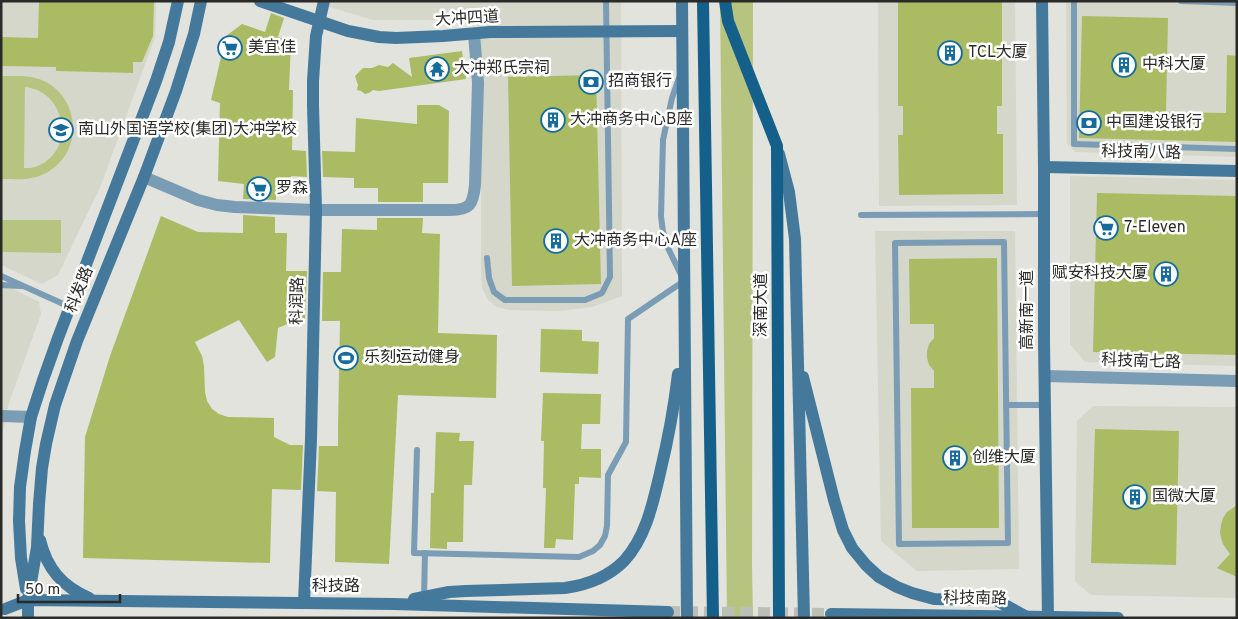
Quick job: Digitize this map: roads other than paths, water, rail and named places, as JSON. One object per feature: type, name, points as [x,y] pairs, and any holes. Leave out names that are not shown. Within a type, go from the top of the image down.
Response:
[{"type":"main road","points":[[703,1],[713,618]]},
{"type":"main road","name":"深南大道","points":[[724,1],[728,21],[777,146],[779,618]]},
{"type":"street","name":"科发路","points":[[28,618],[28,600],[21,558],[20,487],[31,417],[42,380],[156,81],[169,42],[178,1]]},
{"type":"street","name":"科发路","points":[[28,600],[37,547],[42,468],[55,405],[77,341],[144,177],[186,59],[201,1]]},
{"type":"street","name":"大冲四道","points":[[260,1],[348,31],[379,37],[396,38],[490,32],[682,31]]},
{"type":"street","name":"科润路","points":[[304,603],[311,439],[316,210],[313,105],[316,44],[324,1]]},
{"type":"street","points":[[682,1],[687,618]]},
{"type":"street","name":"高新南一道","points":[[1042,1],[1048,617]]},
{"type":"street","points":[[144,177],[198,200],[235,207],[316,210],[464,209],[470,206],[473,201],[475,185],[478,68],[474,34]]},
{"type":"street","points":[[777,146],[789,192],[795,239],[804,618]]},
{"type":"street","name":"科技南八路","points":[[1044,167],[1237,171]]},
{"type":"street","points":[[394,604],[449,592],[582,586],[611,572],[624,560],[638,540],[652,506],[670,427],[684,330]]},
{"type":"street","points":[[797,358],[843,530],[852,548],[866,565],[880,578],[912,593],[934,599],[996,600],[1025,616]]},
{"type":"street","name":"科技南七路","points":[[1045,376],[1237,381]]},
{"type":"street","points":[[1,416],[31,417]]},
{"type":"street","points":[[38,529],[43,551],[56,576],[67,586],[94,600]]},
{"type":"street","name":"科技路","points":[[3,609],[28,600],[94,600],[394,604],[668,612]]},
{"type":"street","name":"科技路","points":[[3,609],[28,618],[36,618]]},
{"type":"street","name":"科技南路","points":[[831,614],[1118,618]]},
{"type":"lane","points":[[487,258],[489,278],[494,292],[505,300],[585,300],[602,293],[610,277],[606,1]]},
{"type":"lane","points":[[1074,1],[1074,144],[1237,149]]},
{"type":"lane","points":[[1181,1],[1237,3]]},
{"type":"lane","points":[[417,450],[414,553],[579,557],[592,551],[600,544],[605,536],[607,526],[608,475],[626,442],[628,319],[684,280],[668,248],[661,216],[663,140],[672,98],[683,65]]},
{"type":"lane","points":[[861,215],[1044,214]]},
{"type":"lane","points":[[1004,242],[1006,405],[1008,543],[898,544],[895,244],[1004,242]]},
{"type":"lane","points":[[1,276],[70,307]]},
{"type":"lane","points":[[1,286],[24,286]]},
{"type":"lane","points":[[1006,405],[1045,405]]},
{"type":"lane","points":[[424,597],[425,553]]},
{"type":"tunnel","points":[[668,612],[831,614]]},
{"type":"place","name":"美宜佳","points":[[230,48]]},
{"type":"place","name":"TCL大厦","points":[[950,53]]},
{"type":"place","name":"中科大厦","points":[[1124,65]]},
{"type":"place","name":"大冲郑氏宗祠","points":[[437,69]]},
{"type":"place","name":"招商银行","points":[[591,82]]},
{"type":"place","name":"大冲商务中心B座","points":[[553,120]]},
{"type":"place","name":"中国建设银行","points":[[1089,123]]},
{"type":"place","name":"南山外国语学校(集团)大冲学校","points":[[61,130]]},
{"type":"place","name":"罗森","points":[[259,189]]},
{"type":"place","name":"7-Eleven","points":[[1106,228]]},
{"type":"place","name":"大冲商务中心A座","points":[[556,241]]},
{"type":"place","name":"赋安科技大厦","points":[[1166,274]]},
{"type":"place","name":"乐刻·运动健身","points":[[346,358]]},
{"type":"place","name":"创维大厦","points":[[955,458]]},
{"type":"place","name":"国微大厦","points":[[1135,497]]}]
